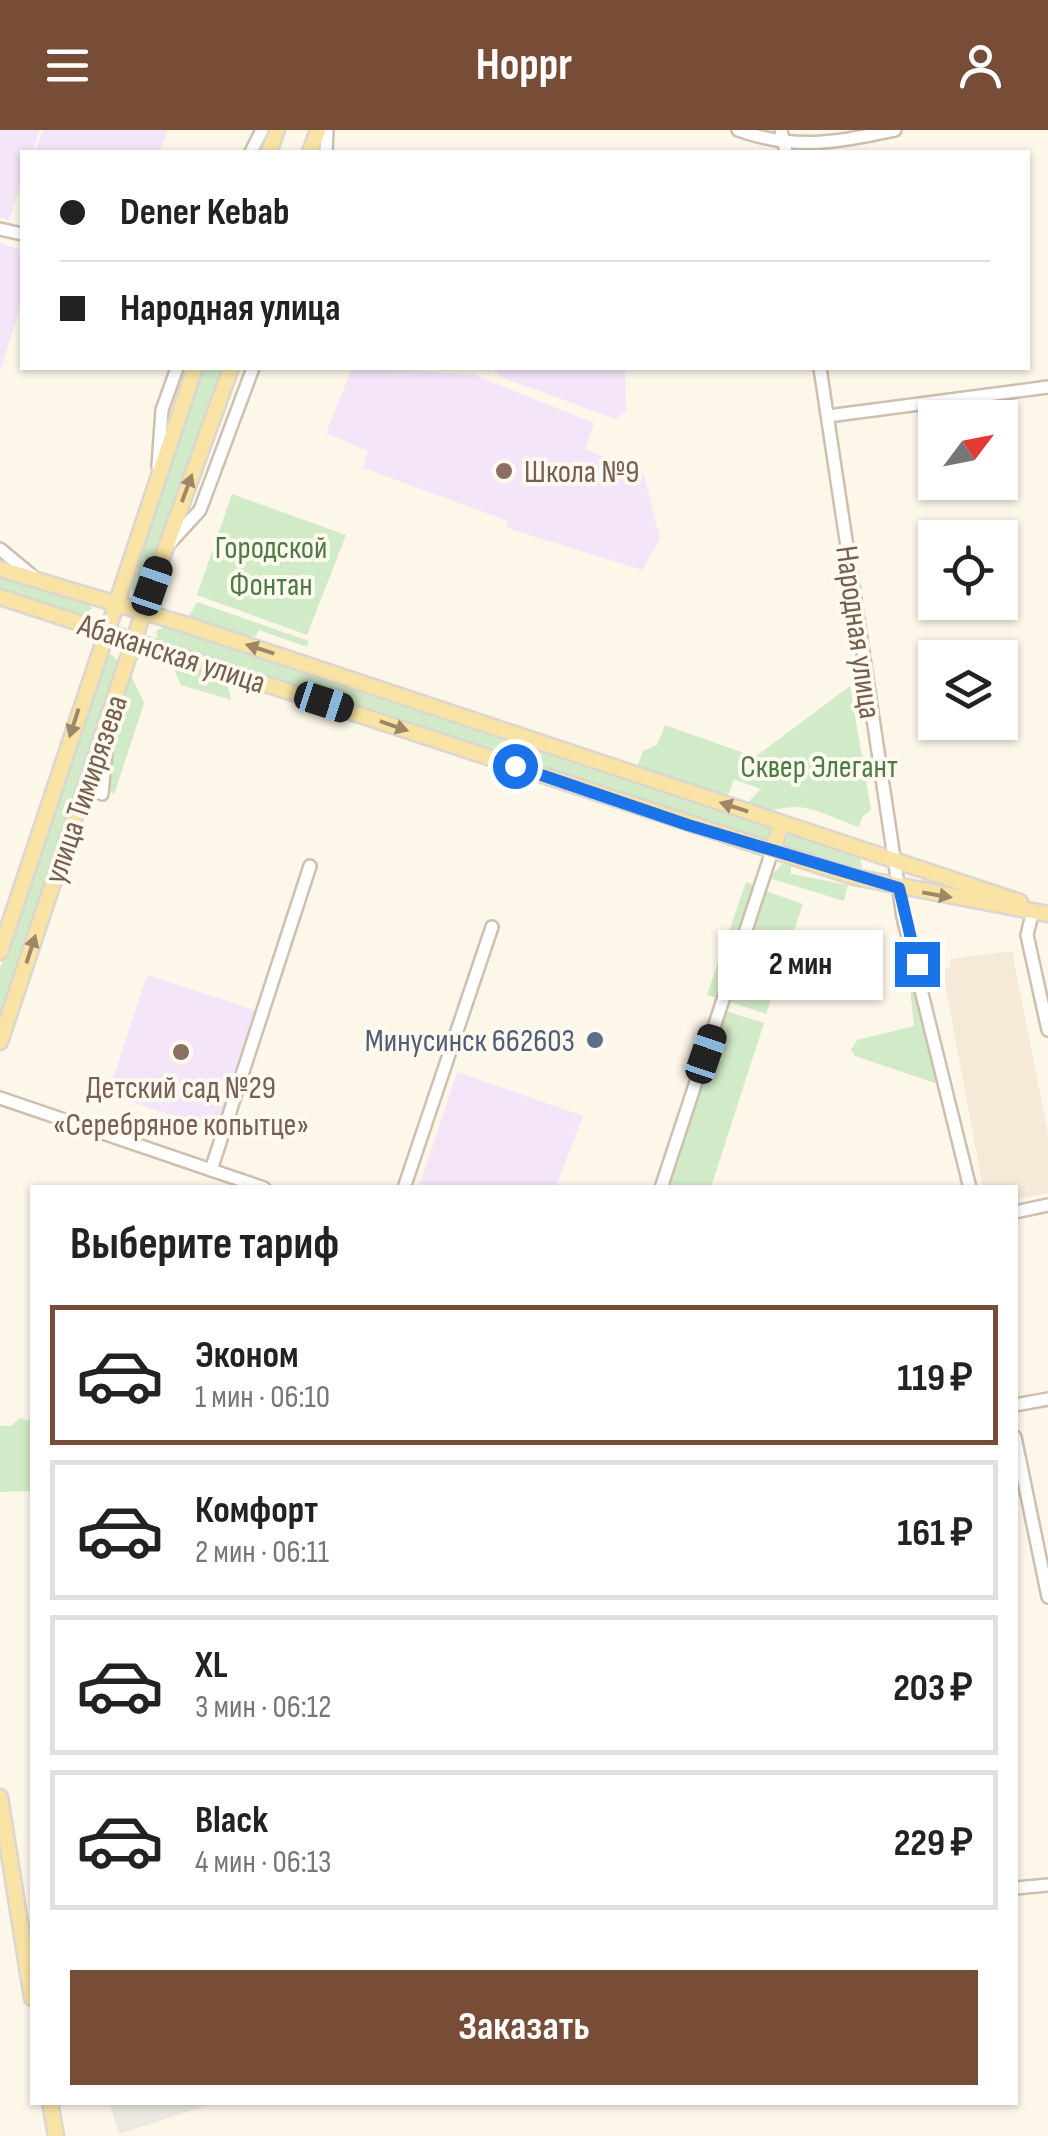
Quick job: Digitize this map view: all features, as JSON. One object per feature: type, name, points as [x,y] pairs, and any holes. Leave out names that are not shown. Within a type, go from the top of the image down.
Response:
[{"type":"main road","name":"улица Тимирязева","points":[[0,952],[194,370]]},
{"type":"main road","name":"улица Тимирязева","points":[[0,1042],[166,547],[231,370]]},
{"type":"main road","name":"Абаканская улица","points":[[0,569],[144,612],[1012,898],[1041,912]]},
{"type":"main road","name":"Абаканская улица","points":[[0,597],[858,878],[1041,912]]},
{"type":"main road","points":[[772,851],[782,823]]},
{"type":"main road","points":[[858,878],[872,866],[863,850]]},
{"type":"main road","points":[[0,1797],[30,1970]]},
{"type":"main road","points":[[51,2105],[56,2136]]},
{"type":"street","points":[[738,130],[785,148],[895,130]]},
{"type":"street","points":[[782,130],[785,148]]},
{"type":"street","points":[[157,478],[162,410],[175,370]]},
{"type":"street","points":[[166,547],[200,510],[252,370]]},
{"type":"street","name":"Народная улица","points":[[820,370],[893,859],[969,1185]]},
{"type":"street","points":[[828,416],[1048,387]]},
{"type":"street","points":[[0,549],[39,582]]},
{"type":"street","points":[[102,794],[110,716]]},
{"type":"street","points":[[662,1185],[772,851]]},
{"type":"street","points":[[211,1170],[310,866]]},
{"type":"street","points":[[1041,912],[1028,935],[1048,1030]]},
{"type":"street","points":[[405,1185],[492,927]]},
{"type":"street","points":[[0,1098],[255,1185]]},
{"type":"street","points":[[1018,1211],[1048,1205]]},
{"type":"street","points":[[1018,1404],[1048,1398]]},
{"type":"street","points":[[1018,1452],[1048,1597]]},
{"type":"street","points":[[1018,1888],[1048,1884]]},
{"type":"shaded area","points":[[0,130],[40,130],[33,150],[20,150],[20,187],[9,220],[0,218]]},
{"type":"shaded area","points":[[43,130],[168,130],[161,150],[36,150]]},
{"type":"shaded area","points":[[0,243],[20,249],[20,307],[0,372]]},
{"type":"shaded area","name":"Школа №9","points":[[351,370],[472,374],[594,423],[585,449],[644,474],[660,539],[642,570],[507,528],[508,521],[363,468],[368,451],[326,433]]},
{"type":"shaded area","points":[[493,370],[625,370],[626,412],[615,419],[501,377]]},
{"type":"shaded area","points":[[1012,951],[1048,1134],[1048,1193],[1018,1199],[1018,1185],[983,1185],[942,968],[951,967],[950,959]]},
{"type":"shaded area","name":"Детский сад №29 «Серебряное копытце»","points":[[147,975],[255,1010],[216,1130],[108,1094]]},
{"type":"shaded area","points":[[457,1072],[583,1116],[557,1185],[420,1185]]},
{"type":"shaded area","points":[[110,2105],[209,2105],[119,2134]]},
{"type":"green space","points":[[200,370],[227,370],[147,588],[134,592],[127,584]]},
{"type":"green space","name":"Городской Фонтан","points":[[232,494],[346,535],[307,635],[197,595]]},
{"type":"green space","points":[[0,574],[89,603],[92,608],[84,616],[0,588]]},
{"type":"green space","points":[[197,602],[309,641],[307,647],[259,630],[256,636],[244,637],[188,618]]},
{"type":"green space","points":[[165,626],[773,827],[775,831],[767,845],[158,641],[156,631]]},
{"type":"green space","points":[[110,653],[121,664],[0,1027],[0,969],[98,664]]},
{"type":"green space","points":[[169,658],[226,678],[231,700],[181,685]]},
{"type":"green space","points":[[131,675],[144,703],[114,795],[110,790],[116,720]]},
{"type":"green space","name":"Сквер Элегант","points":[[850,686],[871,810],[862,817],[859,827],[802,808],[763,809],[748,802],[761,789],[734,779],[728,795],[713,794],[637,767],[643,751],[657,745],[665,725],[755,757]]},
{"type":"green space","points":[[789,833],[860,856],[862,869],[783,850],[783,835]]},
{"type":"green space","points":[[782,864],[791,866],[791,874],[848,885],[844,901],[769,878]]},
{"type":"green space","points":[[746,882],[757,886],[719,998],[707,995]]},
{"type":"green space","points":[[766,891],[803,904],[766,1014],[728,1001]]},
{"type":"green space","points":[[913,975],[943,1078],[935,1083],[855,1056],[851,1050],[857,1040],[914,1026],[909,978]]},
{"type":"green space","points":[[726,1011],[764,1023],[712,1185],[667,1185]]},
{"type":"green space","points":[[20,1418],[30,1421],[30,1491],[0,1492],[0,1426],[11,1426]]},
{"type":"place","name":"Школа №9","points":[[504,471]]},
{"type":"place","name":"Минусинск 662603","points":[[595,1040]]},
{"type":"place","name":"Детский сад №29 «Серебряное копытце»","points":[[181,1052]]},
{"type":"route","points":[[515,766],[688,825],[899,888],[917,964]]}]
